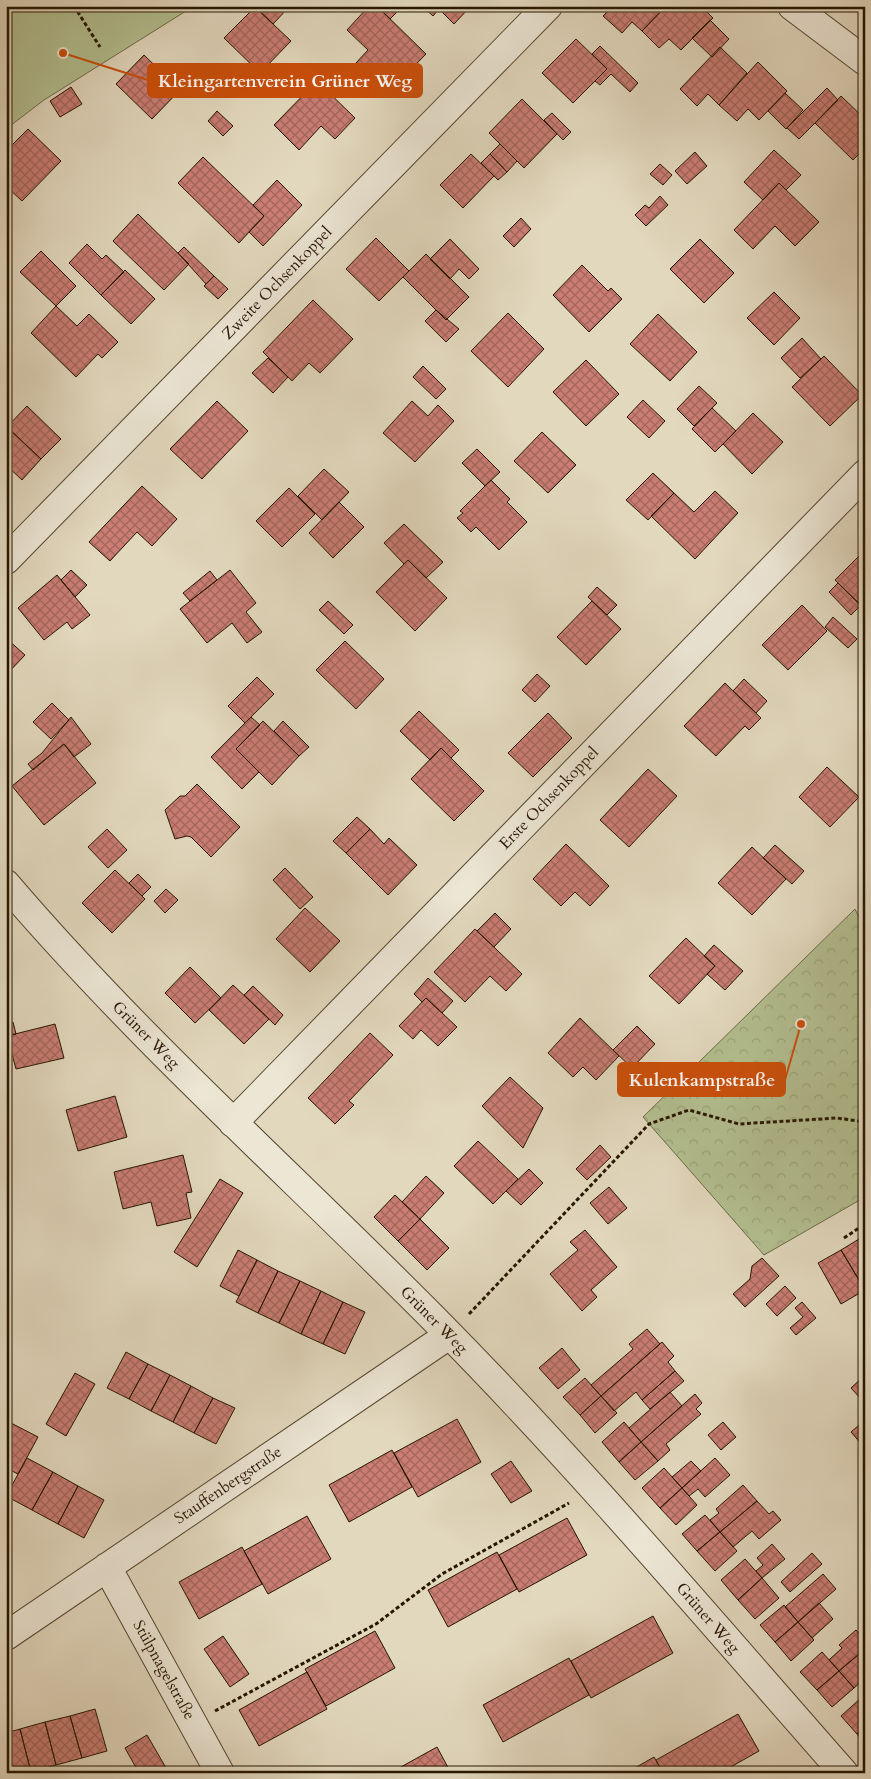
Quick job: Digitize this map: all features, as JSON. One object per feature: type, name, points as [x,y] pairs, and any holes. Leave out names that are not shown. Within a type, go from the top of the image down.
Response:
[{"type":"street","name":"Zweite Ochsenkoppel","points":[[6,560],[548,6]]},
{"type":"street","points":[[792,6],[865,61]]},
{"type":"street","name":"Erste Ochsenkoppel","points":[[233,1123],[865,474]]},
{"type":"street","name":"Grüner Weg","points":[[6,884],[82,971],[233,1123],[449,1335],[594,1489],[844,1773]]},
{"type":"street","name":"Stauffenbergstraße","points":[[6,1636],[449,1335]]},
{"type":"street","name":"Stülpnagelstraße","points":[[107,1567],[220,1773]]},
{"type":"path","points":[[74,6],[100,47]]},
{"type":"path","points":[[449,1335],[649,1124],[689,1110],[739,1124],[837,1118],[865,1122]]},
{"type":"path","points":[[844,1238],[865,1224]]},
{"type":"path","points":[[193,1723],[376,1624],[442,1574],[594,1489]]},
{"type":"green space","points":[[6,6],[194,6],[44,100],[6,129]]},
{"type":"green space","points":[[855,909],[865,930],[865,1197],[764,1255],[643,1117]]},
{"type":"building","points":[[287,6],[288,8],[273,24],[255,7]]},
{"type":"building","points":[[369,6],[377,6],[426,54],[387,94],[355,64],[368,50],[347,30]]},
{"type":"building","points":[[377,6],[393,6],[398,11],[390,19]]},
{"type":"building","points":[[422,6],[471,6],[454,24],[439,9],[433,16]]},
{"type":"building","points":[[613,6],[666,6],[642,31],[632,22],[622,33],[603,16]]},
{"type":"building","points":[[666,6],[701,6],[713,18],[681,50],[669,39],[659,48],[642,31]]},
{"type":"building","points":[[255,7],[291,41],[260,73],[224,38]]},
{"type":"building","points":[[710,20],[729,39],[712,57],[692,38]]},
{"type":"building","points":[[576,39],[607,69],[573,103],[542,73]]},
{"type":"building","points":[[600,46],[638,83],[630,92],[611,74],[600,85],[595,81],[607,69],[592,54]]},
{"type":"building","points":[[720,47],[747,73],[719,105],[708,94],[697,106],[680,89]]},
{"type":"building","points":[[144,55],[180,90],[152,119],[116,84]]},
{"type":"building","points":[[758,62],[787,91],[759,120],[748,109],[737,121],[719,105]]},
{"type":"building","points":[[317,81],[355,118],[335,139],[321,126],[299,150],[274,125]]},
{"type":"building","points":[[71,87],[82,104],[60,117],[50,101]]},
{"type":"building","points":[[827,88],[838,100],[799,139],[787,128]]},
{"type":"building","points":[[785,93],[803,110],[786,129],[768,111]]},
{"type":"building","points":[[841,96],[865,119],[865,148],[853,160],[815,123]]},
{"type":"building","points":[[522,99],[557,134],[524,168],[489,133]]},
{"type":"building","points":[[217,111],[233,126],[223,136],[208,121]]},
{"type":"building","points":[[552,113],[571,132],[563,140],[544,120]]},
{"type":"building","points":[[28,129],[61,161],[22,201],[6,186],[6,151]]},
{"type":"building","points":[[500,144],[517,161],[507,172],[490,154]]},
{"type":"building","points":[[774,150],[801,175],[786,190],[779,183],[763,200],[744,182]]},
{"type":"building","points":[[695,152],[707,166],[687,184],[675,171]]},
{"type":"building","points":[[471,154],[494,176],[463,208],[440,185]]},
{"type":"building","points":[[490,154],[507,172],[498,180],[481,163]]},
{"type":"building","points":[[203,157],[264,216],[239,243],[178,183]]},
{"type":"building","points":[[660,164],[672,175],[663,185],[650,174]]},
{"type":"building","points":[[277,180],[302,205],[263,246],[249,232],[264,216],[253,205]]},
{"type":"building","points":[[779,183],[819,222],[795,246],[775,226],[753,249],[734,230]]},
{"type":"building","points":[[660,196],[668,205],[646,226],[635,215],[645,205],[649,208]]},
{"type":"building","points":[[138,214],[189,264],[164,290],[113,241]]},
{"type":"building","points":[[521,218],[531,229],[514,247],[503,236]]},
{"type":"building","points":[[376,238],[409,271],[379,301],[346,269]]},
{"type":"building","points":[[450,239],[479,269],[469,279],[459,269],[450,279],[430,259]]},
{"type":"building","points":[[700,239],[734,273],[704,303],[670,269]]},
{"type":"building","points":[[87,244],[102,259],[106,255],[124,272],[101,295],[69,263]]},
{"type":"building","points":[[184,247],[214,276],[206,284],[178,253]]},
{"type":"building","points":[[41,251],[76,286],[56,306],[20,272]]},
{"type":"building","points":[[426,254],[469,297],[446,320],[403,277]]},
{"type":"building","points":[[582,265],[608,291],[611,288],[622,299],[589,332],[553,295]]},
{"type":"building","points":[[125,270],[155,299],[131,324],[101,295]]},
{"type":"building","points":[[214,276],[228,289],[218,299],[204,286]]},
{"type":"building","points":[[774,292],[800,318],[774,345],[747,318]]},
{"type":"building","points":[[313,300],[353,339],[320,373],[309,363],[292,381],[263,352]]},
{"type":"building","points":[[56,306],[77,326],[89,314],[118,342],[102,358],[98,354],[76,377],[31,333]]},
{"type":"building","points":[[436,310],[459,329],[446,342],[425,321]]},
{"type":"building","points":[[508,313],[544,349],[508,387],[471,351]]},
{"type":"building","points":[[658,314],[697,352],[670,381],[630,344]]},
{"type":"building","points":[[802,338],[821,359],[800,378],[781,358]]},
{"type":"building","points":[[824,356],[862,395],[830,426],[792,387]]},
{"type":"building","points":[[268,358],[288,377],[273,393],[252,373]]},
{"type":"building","points":[[586,360],[619,394],[586,426],[553,392]]},
{"type":"building","points":[[423,366],[446,389],[436,399],[413,377]]},
{"type":"building","points":[[699,386],[717,403],[694,426],[677,409]]},
{"type":"building","points":[[643,400],[665,421],[649,438],[627,417]]},
{"type":"building","points":[[217,401],[248,431],[202,479],[170,449]]},
{"type":"building","points":[[412,401],[428,416],[438,405],[454,421],[415,462],[383,433]]},
{"type":"building","points":[[27,406],[61,439],[41,459],[7,427]]},
{"type":"building","points":[[712,408],[736,431],[715,452],[692,429]]},
{"type":"building","points":[[753,413],[783,442],[752,474],[723,444]]},
{"type":"building","points":[[7,427],[41,459],[22,480],[6,465]]},
{"type":"building","points":[[542,432],[576,465],[548,493],[514,461]]},
{"type":"building","points":[[477,449],[500,472],[485,486],[462,463]]},
{"type":"building","points":[[324,469],[349,492],[322,520],[298,496]]},
{"type":"building","points":[[653,473],[674,493],[648,520],[626,500]]},
{"type":"building","points":[[491,480],[510,499],[507,502],[527,522],[499,550],[476,527],[471,532],[457,518],[463,513],[460,511]]},
{"type":"building","points":[[142,486],[177,519],[152,546],[137,532],[110,561],[89,542]]},
{"type":"building","points":[[289,488],[315,514],[282,547],[256,521]]},
{"type":"building","points":[[715,491],[738,513],[695,559],[651,516],[674,493],[694,512]]},
{"type":"building","points":[[339,502],[364,527],[333,558],[309,533]]},
{"type":"building","points":[[404,524],[443,562],[426,578],[408,560],[404,564],[384,543]]},
{"type":"building","points":[[865,550],[865,608],[864,609],[835,580]]},
{"type":"building","points":[[408,560],[447,598],[415,631],[376,592]]},
{"type":"building","points":[[71,570],[87,585],[75,597],[61,580]]},
{"type":"building","points":[[230,570],[256,603],[246,612],[262,632],[247,643],[232,623],[207,643],[180,609]]},
{"type":"building","points":[[210,571],[217,580],[190,601],[183,593]]},
{"type":"building","points":[[57,575],[90,615],[72,629],[67,622],[44,640],[18,608]]},
{"type":"building","points":[[838,583],[861,605],[851,615],[829,592]]},
{"type":"building","points":[[597,587],[617,605],[607,615],[588,597]]},
{"type":"building","points":[[328,601],[353,625],[344,634],[319,610]]},
{"type":"building","points":[[592,601],[621,629],[586,665],[557,637]]},
{"type":"building","points":[[802,605],[827,631],[788,670],[762,645]]},
{"type":"building","points":[[833,617],[857,639],[848,648],[825,627]]},
{"type":"building","points":[[6,638],[25,655],[6,675]]},
{"type":"building","points":[[345,641],[384,679],[356,709],[316,670]]},
{"type":"building","points":[[537,674],[550,686],[535,702],[522,690]]},
{"type":"building","points":[[257,677],[274,694],[245,723],[228,706]]},
{"type":"building","points":[[744,679],[767,701],[756,713],[733,691]]},
{"type":"building","points":[[725,683],[761,718],[749,730],[745,726],[716,756],[684,726]]},
{"type":"building","points":[[52,703],[69,720],[51,739],[33,722]]},
{"type":"building","points":[[419,711],[459,750],[451,758],[441,748],[430,760],[400,731]]},
{"type":"building","points":[[548,713],[572,738],[533,777],[508,753]]},
{"type":"building","points":[[71,717],[91,744],[74,757],[64,744],[33,770],[28,764],[42,753]]},
{"type":"building","points":[[251,717],[260,725],[236,749],[259,772],[242,789],[211,757]]},
{"type":"building","points":[[263,721],[299,756],[272,785],[236,749]]},
{"type":"building","points":[[283,721],[309,747],[299,756],[274,731]]},
{"type":"building","points":[[64,744],[96,783],[44,825],[12,786]]},
{"type":"building","points":[[441,748],[484,791],[454,821],[411,779]]},
{"type":"building","points":[[827,767],[859,797],[830,827],[799,797]]},
{"type":"building","points":[[648,769],[677,796],[629,847],[600,820]]},
{"type":"building","points":[[197,784],[240,827],[211,857],[191,837],[175,839],[165,810],[180,796],[185,796]]},
{"type":"building","points":[[357,817],[370,829],[346,853],[333,841]]},
{"type":"building","points":[[107,829],[127,850],[108,868],[88,847]]},
{"type":"building","points":[[370,829],[384,844],[389,838],[417,865],[388,895],[346,853]]},
{"type":"building","points":[[566,844],[609,886],[590,906],[575,892],[561,906],[533,879]]},
{"type":"building","points":[[775,845],[804,871],[792,884],[763,858]]},
{"type":"building","points":[[752,847],[786,879],[752,915],[718,883]]},
{"type":"building","points":[[285,868],[313,897],[300,909],[273,880]]},
{"type":"building","points":[[115,870],[145,899],[112,933],[82,903]]},
{"type":"building","points":[[138,874],[151,887],[142,896],[129,883]]},
{"type":"building","points":[[166,889],[178,900],[165,913],[154,901]]},
{"type":"building","points":[[305,908],[340,941],[310,972],[276,939]]},
{"type":"building","points":[[495,913],[511,929],[494,947],[477,931]]},
{"type":"building","points":[[475,929],[522,974],[506,991],[490,976],[465,1002],[434,972]]},
{"type":"building","points":[[686,938],[715,966],[679,1004],[649,976]]},
{"type":"building","points":[[714,945],[743,971],[725,990],[707,974],[715,966],[704,956]]},
{"type":"building","points":[[190,967],[221,998],[195,1023],[165,993]]},
{"type":"building","points":[[428,978],[453,1001],[442,1013],[426,998],[422,1002],[414,994]]},
{"type":"building","points":[[233,985],[269,1019],[244,1044],[209,1010]]},
{"type":"building","points":[[253,986],[283,1015],[275,1025],[244,995]]},
{"type":"building","points":[[426,998],[457,1027],[438,1046],[421,1030],[413,1039],[399,1026]]},
{"type":"building","points":[[580,1018],[619,1056],[596,1080],[583,1067],[573,1077],[548,1053]]},
{"type":"building","points":[[13,1022],[16,1034],[7,1036],[11,1047],[6,1048],[6,1024]]},
{"type":"building","points":[[55,1024],[64,1058],[16,1069],[7,1036]]},
{"type":"building","points":[[637,1026],[655,1044],[632,1068],[613,1050]]},
{"type":"building","points":[[370,1033],[393,1055],[349,1101],[354,1105],[335,1124],[308,1098]]},
{"type":"building","points":[[510,1077],[543,1108],[523,1148],[482,1106]]},
{"type":"building","points":[[115,1096],[127,1137],[78,1151],[66,1110]]},
{"type":"building","points":[[478,1141],[518,1179],[493,1204],[454,1166]]},
{"type":"building","points":[[600,1145],[611,1157],[587,1180],[576,1169]]},
{"type":"building","points":[[183,1155],[192,1192],[186,1193],[191,1218],[157,1226],[151,1202],[123,1209],[114,1172]]},
{"type":"building","points":[[529,1169],[543,1183],[521,1205],[506,1191]]},
{"type":"building","points":[[426,1176],[444,1193],[420,1219],[402,1202]]},
{"type":"building","points":[[220,1179],[243,1193],[197,1267],[174,1252]]},
{"type":"building","points":[[609,1187],[627,1208],[608,1224],[590,1203]]},
{"type":"building","points":[[395,1195],[420,1219],[398,1241],[374,1217]]},
{"type":"building","points":[[420,1219],[449,1248],[427,1270],[398,1241]]},
{"type":"building","points":[[585,1230],[617,1267],[591,1290],[597,1297],[582,1311],[550,1274],[578,1250],[570,1242]]},
{"type":"building","points":[[865,1237],[865,1290],[841,1250]]},
{"type":"building","points":[[238,1250],[257,1260],[239,1296],[220,1286]]},
{"type":"building","points":[[841,1250],[865,1290],[841,1304],[818,1263]]},
{"type":"building","points":[[762,1258],[779,1276],[745,1307],[733,1294],[750,1279],[752,1266]]},
{"type":"building","points":[[257,1260],[278,1271],[258,1313],[236,1302]]},
{"type":"building","points":[[278,1271],[300,1281],[279,1323],[258,1313]]},
{"type":"building","points":[[300,1281],[321,1291],[301,1334],[279,1323]]},
{"type":"building","points":[[785,1286],[796,1298],[777,1316],[766,1304]]},
{"type":"building","points":[[321,1291],[343,1302],[323,1344],[301,1334]]},
{"type":"building","points":[[343,1302],[365,1312],[345,1354],[323,1344]]},
{"type":"building","points":[[802,1302],[816,1318],[796,1335],[790,1328],[803,1317],[795,1308]]},
{"type":"building","points":[[647,1329],[660,1344],[601,1396],[591,1385],[633,1349],[629,1344]]},
{"type":"building","points":[[662,1342],[674,1356],[668,1362],[675,1371],[642,1400],[636,1392],[614,1411],[601,1396]]},
{"type":"building","points":[[562,1348],[580,1370],[558,1389],[539,1368]]},
{"type":"building","points":[[126,1352],[148,1364],[129,1399],[107,1388]]},
{"type":"building","points":[[148,1364],[170,1375],[151,1411],[129,1399]]},
{"type":"building","points":[[675,1371],[684,1381],[650,1409],[642,1400]]},
{"type":"building","points":[[75,1373],[95,1384],[66,1436],[46,1424]]},
{"type":"building","points":[[170,1375],[191,1386],[173,1422],[151,1411]]},
{"type":"building","points":[[864,1376],[865,1396],[861,1399],[851,1388]]},
{"type":"building","points":[[585,1378],[601,1396],[580,1415],[563,1397]]},
{"type":"building","points":[[191,1386],[213,1398],[194,1433],[173,1422]]},
{"type":"building","points":[[670,1392],[682,1406],[641,1442],[629,1428]]},
{"type":"building","points":[[695,1394],[702,1403],[696,1409],[701,1414],[666,1444],[670,1450],[658,1461],[641,1442]]},
{"type":"building","points":[[601,1396],[617,1413],[595,1433],[580,1415]]},
{"type":"building","points":[[213,1398],[235,1408],[216,1444],[194,1433]]},
{"type":"building","points":[[457,1419],[481,1462],[418,1497],[394,1453]]},
{"type":"building","points":[[865,1420],[865,1442],[862,1445],[851,1432]]},
{"type":"building","points":[[624,1422],[641,1442],[619,1462],[602,1442]]},
{"type":"building","points":[[723,1422],[736,1437],[721,1450],[708,1435]]},
{"type":"building","points":[[11,1423],[38,1437],[18,1474],[6,1468],[6,1433]]},
{"type":"building","points":[[641,1442],[658,1461],[635,1480],[619,1462]]},
{"type":"building","points":[[392,1450],[412,1487],[349,1522],[329,1485]]},
{"type":"building","points":[[27,1458],[53,1472],[32,1510],[6,1496]]},
{"type":"building","points":[[715,1458],[730,1475],[705,1497],[698,1489],[689,1496],[682,1488]]},
{"type":"building","points":[[511,1461],[532,1491],[511,1503],[491,1474]]},
{"type":"building","points":[[691,1461],[701,1471],[682,1488],[672,1477]]},
{"type":"building","points":[[664,1468],[682,1488],[660,1508],[642,1488]]},
{"type":"building","points":[[53,1472],[78,1486],[58,1524],[32,1510]]},
{"type":"building","points":[[743,1485],[757,1501],[720,1532],[710,1520],[719,1513],[716,1509]]},
{"type":"building","points":[[78,1486],[104,1500],[84,1538],[58,1524]]},
{"type":"building","points":[[682,1488],[697,1505],[676,1525],[660,1508]]},
{"type":"building","points":[[757,1501],[769,1514],[773,1511],[781,1520],[759,1539],[752,1531],[733,1547],[720,1532]]},
{"type":"building","points":[[705,1515],[720,1532],[697,1551],[682,1534]]},
{"type":"building","points":[[307,1516],[331,1559],[268,1594],[244,1551]]},
{"type":"building","points":[[567,1518],[587,1555],[519,1592],[499,1555]]},
{"type":"building","points":[[720,1532],[737,1551],[715,1571],[697,1551]]},
{"type":"building","points":[[772,1544],[785,1559],[762,1578],[756,1571],[763,1565],[757,1558]]},
{"type":"building","points":[[242,1547],[262,1584],[199,1619],[179,1582]]},
{"type":"building","points":[[497,1552],[517,1589],[448,1627],[428,1590]]},
{"type":"building","points":[[812,1553],[822,1564],[790,1592],[781,1582]]},
{"type":"building","points":[[745,1559],[762,1578],[738,1600],[721,1580]]},
{"type":"building","points":[[823,1574],[836,1589],[798,1622],[785,1607]]},
{"type":"building","points":[[762,1578],[779,1598],[755,1619],[738,1600]]},
{"type":"building","points":[[819,1603],[833,1619],[812,1638],[798,1622]]},
{"type":"building","points":[[784,1605],[798,1622],[775,1642],[760,1625]]},
{"type":"building","points":[[653,1616],[673,1653],[591,1698],[571,1661]]},
{"type":"building","points":[[798,1622],[814,1640],[791,1661],[775,1642]]},
{"type":"building","points":[[856,1630],[865,1640],[865,1649],[839,1671],[829,1660],[842,1648],[839,1645]]},
{"type":"building","points":[[375,1631],[395,1668],[326,1706],[305,1669]]},
{"type":"building","points":[[223,1636],[249,1674],[230,1687],[204,1649]]},
{"type":"building","points":[[865,1649],[865,1678],[854,1688],[839,1671]]},
{"type":"building","points":[[822,1652],[839,1671],[817,1690],[800,1672]]},
{"type":"building","points":[[569,1658],[589,1695],[503,1742],[483,1705]]},
{"type":"building","points":[[839,1671],[854,1688],[832,1707],[817,1690]]},
{"type":"building","points":[[307,1672],[327,1709],[259,1746],[239,1710]]},
{"type":"building","points":[[862,1697],[865,1700],[865,1728],[857,1734],[841,1716]]},
{"type":"building","points":[[95,1709],[107,1751],[82,1758],[70,1716]]},
{"type":"building","points":[[738,1714],[759,1751],[720,1773],[663,1773],[656,1760]]},
{"type":"building","points":[[70,1716],[82,1758],[56,1765],[45,1722]]},
{"type":"building","points":[[45,1722],[56,1765],[31,1772],[20,1729]]},
{"type":"building","points":[[865,1728],[865,1744],[857,1734]]},
{"type":"building","points":[[20,1729],[31,1772],[6,1773],[6,1733]]},
{"type":"building","points":[[147,1735],[169,1773],[139,1773],[125,1748]]},
{"type":"building","points":[[437,1747],[451,1773],[390,1773]]},
{"type":"building","points":[[654,1757],[663,1773],[626,1773]]},
{"type":"place","name":"Kleingartenverein Grüner Weg","points":[[63,53]]},
{"type":"place","name":"Kulenkampstraße","points":[[801,1024]]}]
